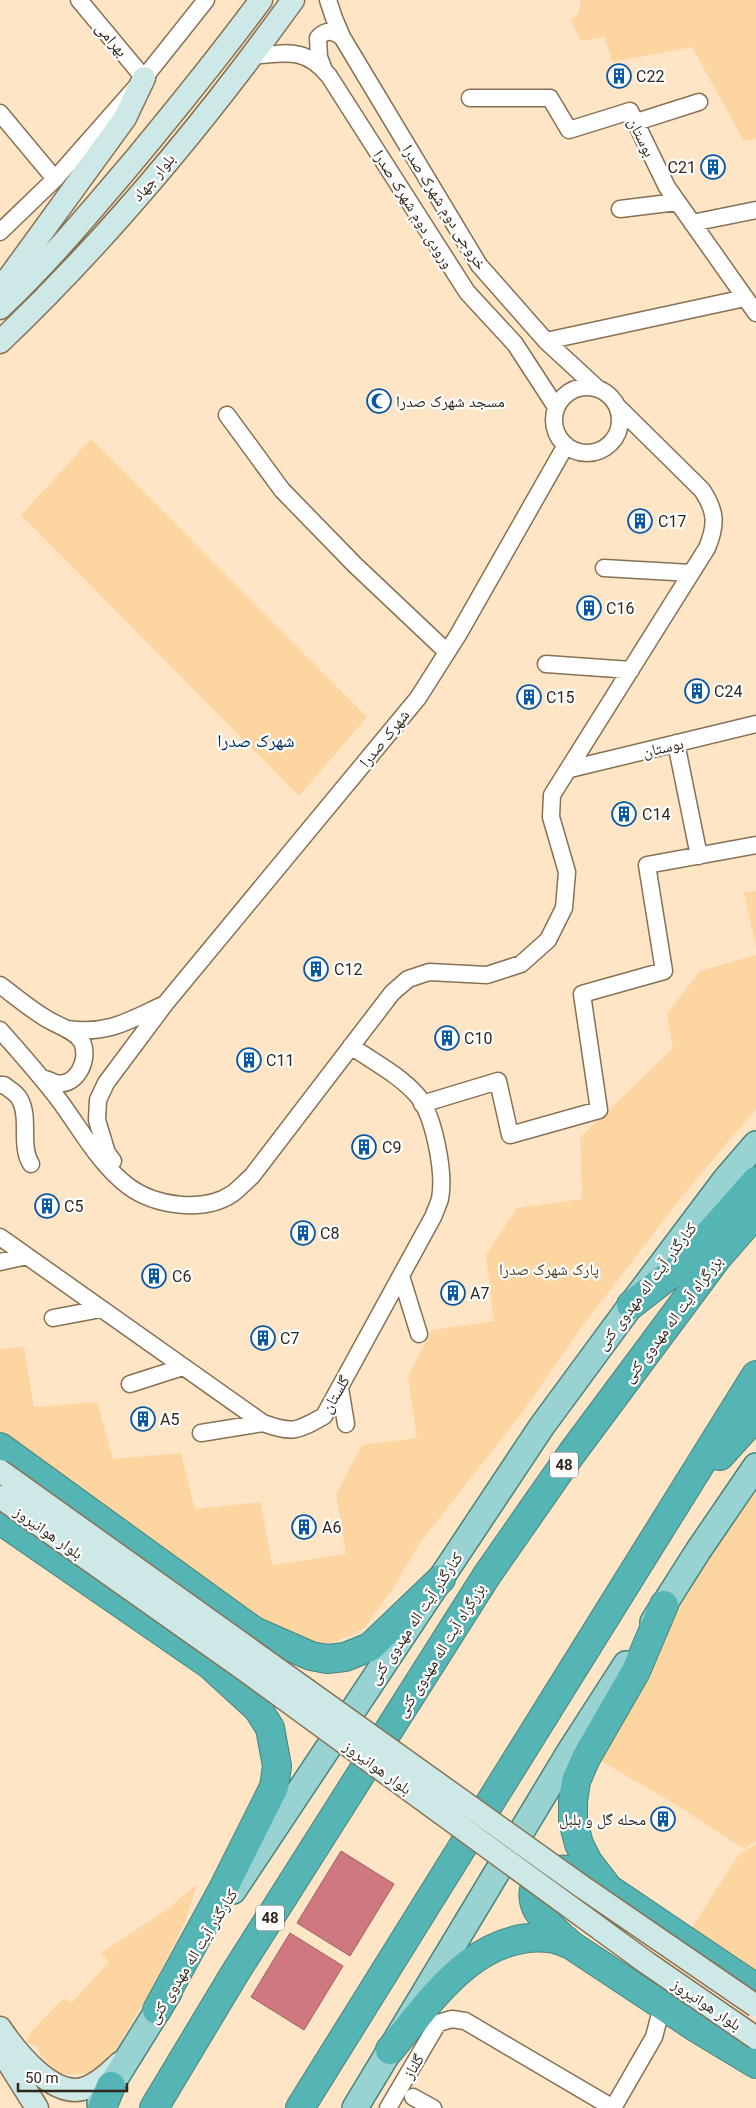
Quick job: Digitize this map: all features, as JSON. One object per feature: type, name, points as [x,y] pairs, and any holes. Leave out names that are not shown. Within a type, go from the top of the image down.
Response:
[{"type":"highway","points":[[631,1305],[680,1267],[756,1181]]},
{"type":"highway","name":"بزرگراه آیت اله مهدوی کنی","points":[[154,2108],[235,1973],[487,1575],[572,1453],[716,1258],[756,1213]]},
{"type":"highway","points":[[300,2108],[756,1375]]},
{"type":"highway","points":[[682,1495],[756,1416]]},
{"type":"highway","points":[[0,1447],[254,1630],[284,1657],[292,1668],[295,1678],[294,1687],[290,1695],[281,1702],[271,1703],[263,1700],[0,1520]]},
{"type":"highway","points":[[254,1630],[311,1656],[326,1658],[345,1657],[361,1651],[380,1640],[441,1579]]},
{"type":"highway","points":[[609,1889],[588,1862],[579,1844],[573,1821],[576,1780],[586,1758],[636,1671],[664,1605]]},
{"type":"highway","points":[[157,2010],[258,1821],[274,1787],[278,1766],[270,1728],[258,1709],[210,1665]]},
{"type":"highway","points":[[756,1988],[609,1889],[577,1872],[558,1869],[547,1872],[537,1882],[534,1893],[537,1910],[548,1924],[571,1945],[756,2064]]},
{"type":"highway","points":[[390,2050],[456,1972],[487,1951],[507,1943],[531,1938],[550,1938],[571,1945]]},
{"type":"main road","name":"بلوار جهاد","points":[[0,308],[36,274],[74,233],[184,100],[261,0]]},
{"type":"main road","name":"بلوار جهاد","points":[[0,342],[50,294],[91,250],[202,119],[252,56],[292,0]]},
{"type":"main road","points":[[0,290],[126,118],[144,78]]},
{"type":"main road","name":"کنارگذر آیت اله مهدوی کنی","points":[[103,2101],[157,2010],[254,1858],[511,1471],[631,1305],[725,1180],[756,1144]]},
{"type":"main road","points":[[355,2108],[570,1751],[698,1551],[756,1466]]},
{"type":"main road","name":"بلوار هوانیروز","points":[[0,1472],[581,1886],[756,2006]]},
{"type":"main road","name":"بلوار هوانیروز","points":[[0,1497],[245,1670],[647,1963],[756,2038]]},
{"type":"main road","points":[[0,2028],[10,2043],[43,2077],[67,2090],[85,2089],[100,2080],[131,2054]]},
{"type":"main road","points":[[1,2051],[37,2108]]},
{"type":"street","name":"بهرامی","points":[[79,0],[144,78]]},
{"type":"street","points":[[0,232],[55,179],[144,78],[206,0]]},
{"type":"street","name":"خروجی دوم شهرک صدرا","points":[[328,0],[342,37],[479,265],[546,341],[597,388]]},
{"type":"street","points":[[324,70],[318,57],[318,38],[325,32],[330,31],[342,37]]},
{"type":"street","name":"ورودی دوم شهرک صدرا","points":[[252,56],[292,52],[305,56],[324,70],[339,88],[467,292],[515,344],[556,406]]},
{"type":"street","name":"بوستان","points":[[470,98],[550,98],[569,130],[630,111],[667,187],[756,313]]},
{"type":"street","points":[[636,122],[699,102]]},
{"type":"street","points":[[0,114],[55,179]]},
{"type":"street","points":[[620,209],[678,202]]},
{"type":"street","points":[[692,223],[756,210]]},
{"type":"street","points":[[546,341],[745,298]]},
{"type":"street","points":[[0,1030],[42,1078],[108,1166],[129,1186],[154,1198],[180,1206],[207,1204],[232,1194],[252,1176],[392,993],[408,979],[429,972],[486,975],[521,964],[548,940],[564,908],[567,872],[551,817],[552,795],[707,548],[713,533],[714,518],[710,503],[702,490],[604,391],[582,386],[562,397],[556,406],[555,429],[559,438],[566,445],[584,453],[603,449],[610,443],[620,426],[618,407]]},
{"type":"street","points":[[227,415],[282,490],[355,564],[447,652]]},
{"type":"street","name":"شهرک صدرا","points":[[129,1186],[107,1152],[97,1120],[98,1100],[119,1066],[165,1004],[418,698],[447,652],[566,445]]},
{"type":"street","points":[[604,568],[691,573]]},
{"type":"street","points":[[546,664],[631,670]]},
{"type":"street","name":"بوستان","points":[[570,769],[756,724]]},
{"type":"street","points":[[676,743],[699,856]]},
{"type":"street","points":[[422,1104],[498,1081],[510,1135],[599,1110],[582,994],[664,971],[647,865],[756,845]]},
{"type":"street","points":[[0,985],[48,1020],[67,1029],[82,1042],[85,1057],[80,1070],[71,1081],[58,1084],[42,1078]]},
{"type":"street","points":[[67,1029],[86,1032],[106,1028],[125,1023],[165,1004]]},
{"type":"street","name":"گلستان","points":[[0,1237],[263,1424],[285,1432],[306,1426],[324,1416],[433,1217],[440,1200],[441,1180],[436,1142],[426,1110],[417,1094],[351,1046]]},
{"type":"street","points":[[0,1085],[4,1085],[19,1098],[23,1110],[25,1137],[31,1164]]},
{"type":"street","points":[[0,1262],[27,1256]]},
{"type":"street","points":[[401,1276],[418,1334]]},
{"type":"street","points":[[53,1318],[101,1309]]},
{"type":"street","points":[[130,1384],[183,1367]]},
{"type":"street","points":[[340,1388],[346,1424]]},
{"type":"street","points":[[201,1433],[263,1424]]},
{"type":"street","points":[[613,2108],[654,2038],[660,2014],[656,2001]]},
{"type":"street","name":"گلناز","points":[[388,2108],[438,2023],[452,2019],[465,2021],[613,2108]]},
{"type":"street","points":[[654,2038],[678,2024],[698,2028]]},
{"type":"street","points":[[413,2097],[433,2108]]},
{"type":"green space","points":[[581,0],[756,0],[756,139],[744,141],[692,47],[612,62],[605,37],[581,41],[571,20],[578,14]]},
{"type":"green space","points":[[91,439],[367,717],[299,796],[21,515]]},
{"type":"green space","points":[[756,891],[756,947],[744,892]]},
{"type":"green space","name":"پارک شهرک صدرا","points":[[756,955],[756,1109],[684,1194],[584,1324],[522,1413],[419,1544],[394,1587],[365,1627],[350,1636],[330,1643],[311,1642],[243,1610],[0,1436],[0,1349],[24,1347],[34,1407],[97,1402],[113,1459],[181,1453],[195,1509],[261,1502],[272,1565],[346,1554],[336,1494],[362,1445],[417,1438],[408,1377],[432,1330],[494,1321],[486,1255],[517,1208],[582,1199],[580,1138],[673,1048],[667,1014],[700,971]]},
{"type":"green space","points":[[756,1480],[756,1841],[744,1849],[678,1806],[593,1756],[684,1592]]},
{"type":"green space","points":[[756,1844],[756,1971],[691,1929],[739,1854]]},
{"type":"green space","points":[[197,1884],[185,1922],[154,1984],[115,2052],[98,2068],[88,2074],[64,2074],[58,2072],[41,2056],[37,2047],[26,2042],[30,2033],[64,1998],[71,2003],[109,1962],[101,1953],[168,1909]]},
{"type":"shaded area","points":[[341,1851],[394,1884],[350,1956],[297,1923]]},
{"type":"shaded area","points":[[290,1933],[343,1966],[304,2030],[251,1997]]},
{"type":"place","name":"C22","points":[[619,76]]},
{"type":"place","name":"C21","points":[[713,167]]},
{"type":"place","name":"مسجد شهرک صدرا","points":[[379,401]]},
{"type":"place","name":"C17","points":[[640,521]]},
{"type":"place","name":"C16","points":[[589,608]]},
{"type":"place","name":"C24","points":[[697,691]]},
{"type":"place","name":"C15","points":[[529,697]]},
{"type":"place","name":"C14","points":[[624,814]]},
{"type":"place","name":"C12","points":[[316,969]]},
{"type":"place","name":"C10","points":[[447,1038]]},
{"type":"place","name":"C11","points":[[249,1060]]},
{"type":"place","name":"C9","points":[[364,1147]]},
{"type":"place","name":"C5","points":[[47,1206]]},
{"type":"place","name":"C8","points":[[303,1233]]},
{"type":"place","name":"C6","points":[[154,1276]]},
{"type":"place","name":"A7","points":[[453,1293]]},
{"type":"place","name":"C7","points":[[263,1338]]},
{"type":"place","name":"A5","points":[[143,1419]]},
{"type":"place","name":"A6","points":[[304,1527]]},
{"type":"place","name":"محله گل و بلبل","points":[[663,1819]]},
{"type":"district","name":"شهرک صدرا","points":[[256,741]]}]
